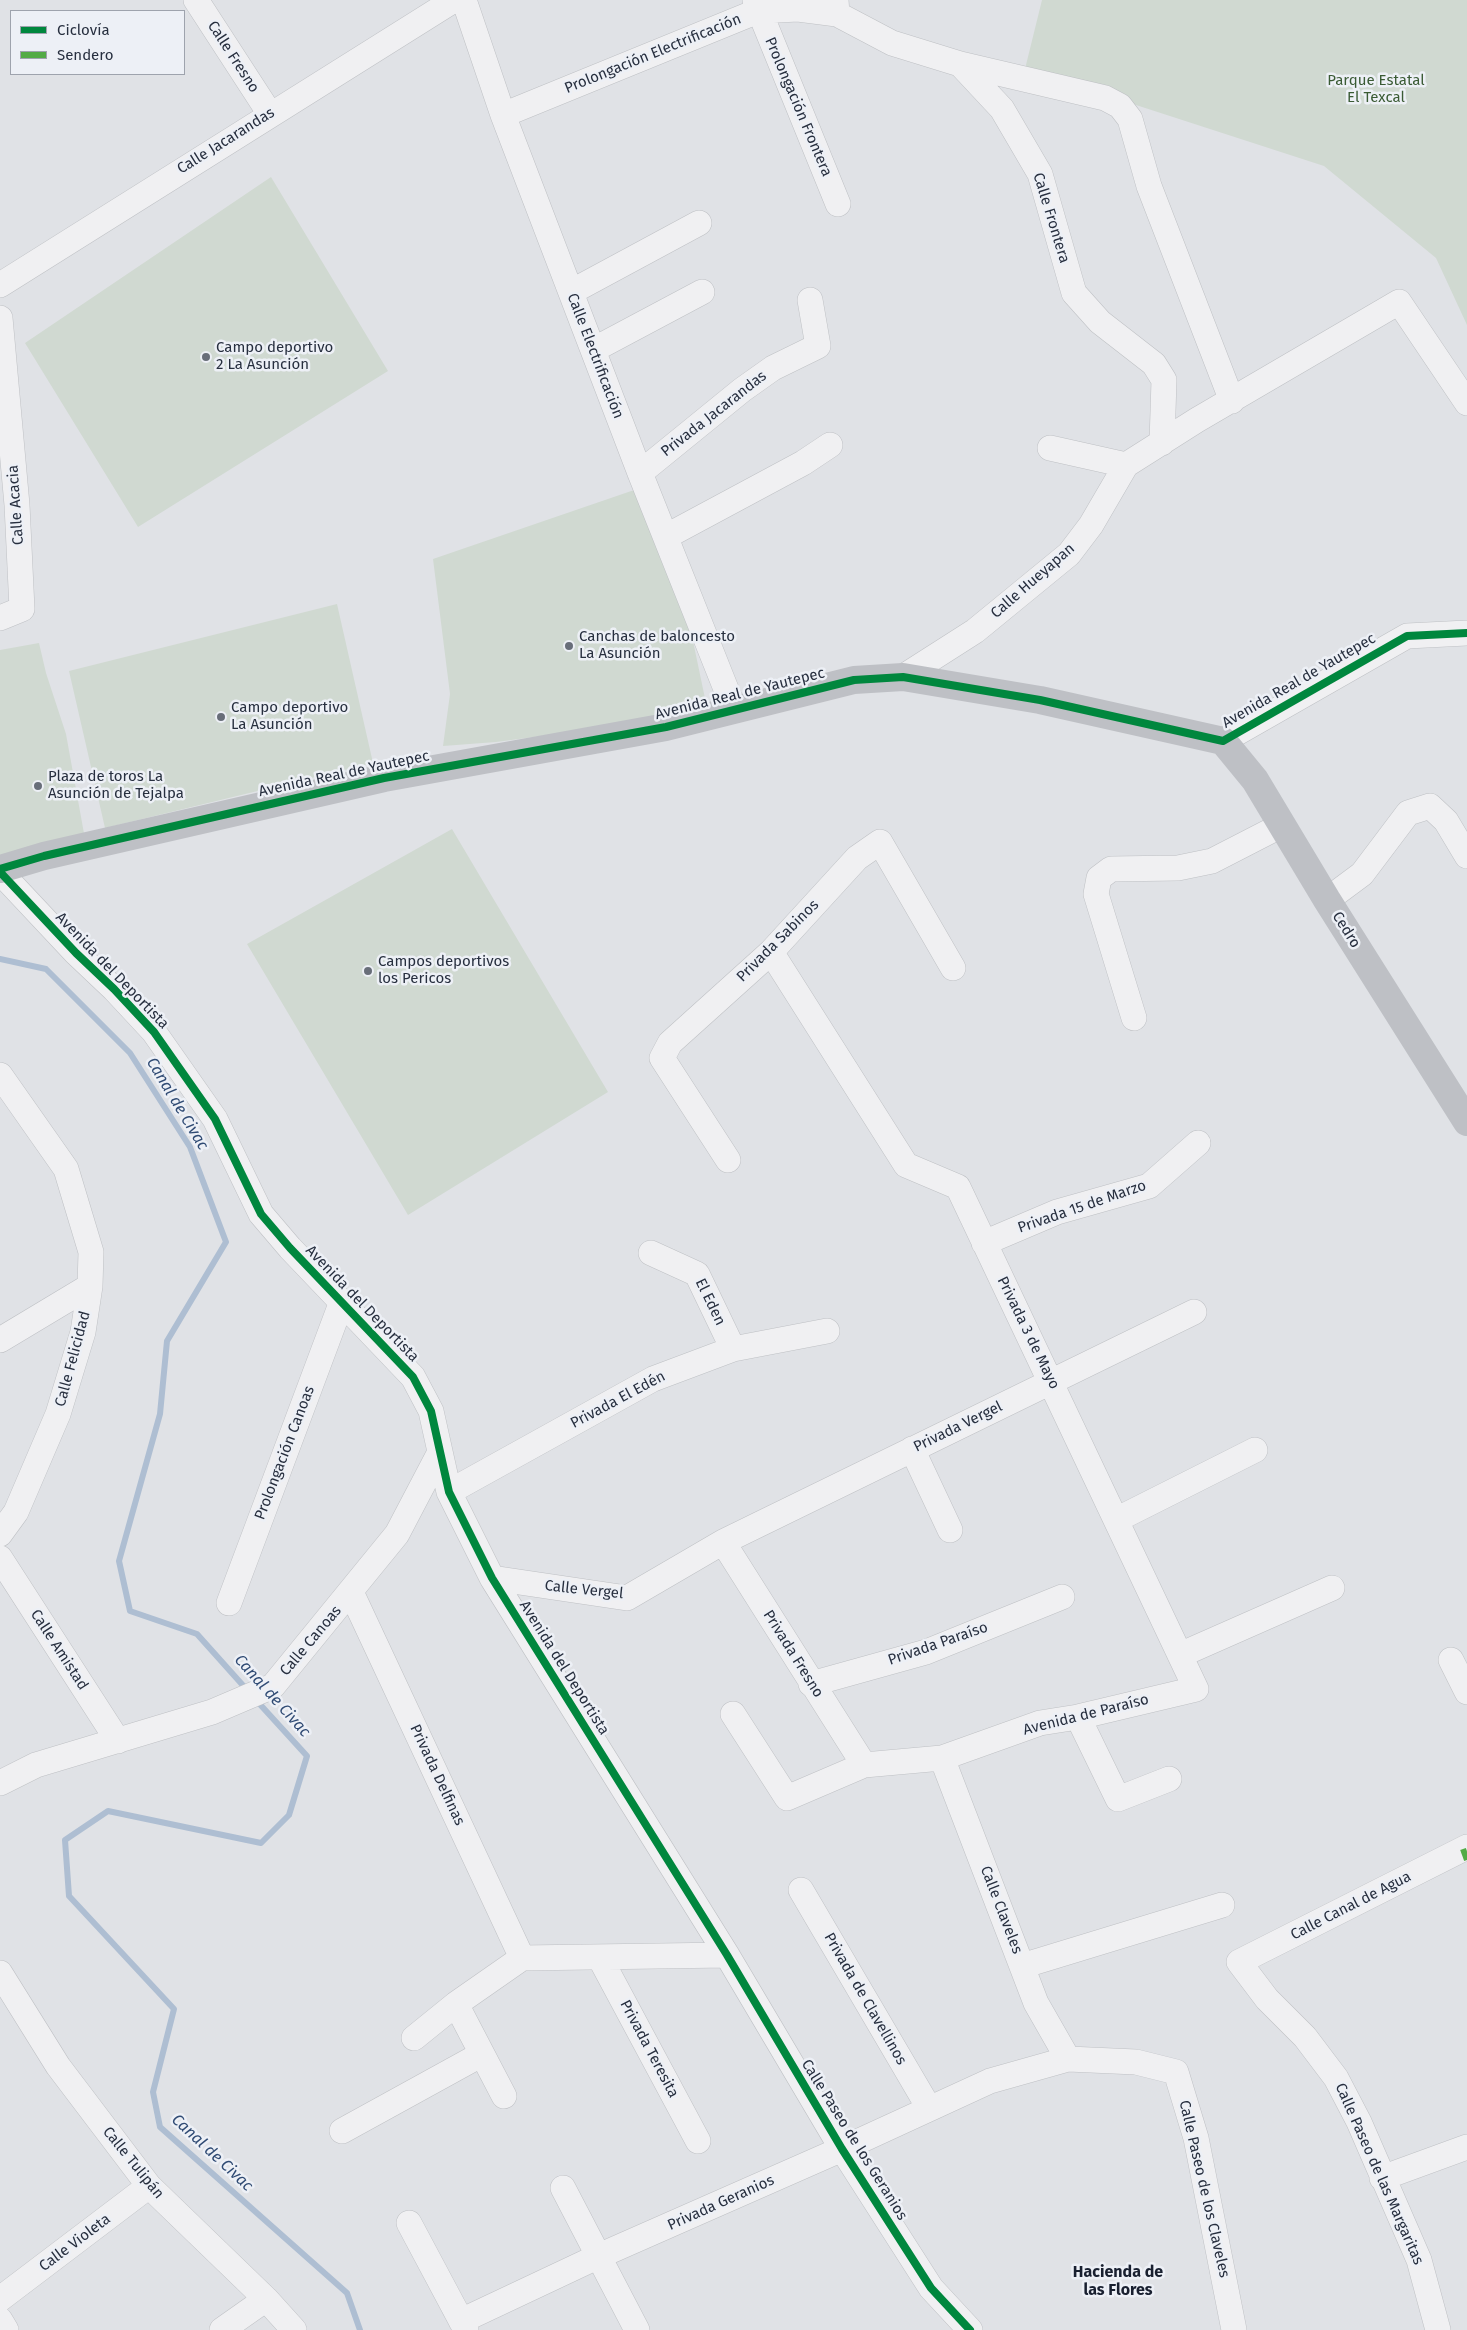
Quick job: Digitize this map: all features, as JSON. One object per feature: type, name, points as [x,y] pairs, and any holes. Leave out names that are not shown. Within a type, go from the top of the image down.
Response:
[{"type":"street","name":"Calle Fresno","points":[[196,0],[270,114]]},
{"type":"street","name":"Calle Jacarandas","points":[[0,285],[454,0]]},
{"type":"street","name":"Calle Electrificación","points":[[464,0],[503,115],[640,473],[734,709]]},
{"type":"street","name":"Prolongación Electrificación","points":[[503,115],[756,5],[798,9],[837,7]]},
{"type":"street","name":"Prolongación Frontera","points":[[756,5],[838,204]]},
{"type":"street","name":"Calle Frontera","points":[[837,7],[892,43],[960,64],[1002,109],[1040,174],[1074,294],[1100,322],[1154,364],[1164,380],[1162,443]]},
{"type":"street","points":[[960,64],[1105,98],[1120,106],[1130,119],[1149,186],[1232,400]]},
{"type":"street","points":[[571,292],[699,223]]},
{"type":"street","points":[[593,350],[702,292]]},
{"type":"street","name":"Privada Jacarandas","points":[[640,473],[742,390],[773,368],[818,346],[810,300]]},
{"type":"street","name":"Calle Hueyapan","points":[[903,676],[975,631],[1068,554],[1091,525],[1126,465],[1399,302],[1467,403]]},
{"type":"street","name":"Calle Acacia","points":[[0,318],[3,389],[17,505],[22,609],[0,618]]},
{"type":"street","points":[[666,536],[803,463],[830,445]]},
{"type":"street","points":[[1050,448],[1126,465]]},
{"type":"street","name":"Avenida Real de Yautepec","points":[[0,870],[44,856],[384,778],[666,726],[854,680],[903,676],[1040,700],[1223,741],[1406,636],[1467,633]]},
{"type":"street","name":"Cedro","points":[[1223,741],[1255,780],[1327,900],[1467,1122]]},
{"type":"street","points":[[1327,900],[1362,874],[1408,813],[1430,806],[1446,821],[1467,856]]},
{"type":"street","points":[[1134,1018],[1096,894],[1099,878],[1112,868],[1178,868],[1212,861],[1282,825]]},
{"type":"street","name":"Privada Sabinos","points":[[728,1160],[662,1058],[670,1043],[771,952],[857,858],[880,842],[953,968]]},
{"type":"street","name":"Avenida del Deportista","points":[[0,870],[76,953],[154,1032],[215,1119],[261,1214],[341,1304],[413,1377],[431,1411],[449,1492],[492,1578],[727,1955]]},
{"type":"street","name":"Privada 3 de Mayo","points":[[771,952],[906,1165],[958,1187],[1052,1381],[1196,1688]]},
{"type":"street","name":"Calle Felicidad","points":[[0,1075],[66,1170],[91,1252],[90,1286],[83,1332],[58,1414],[16,1512],[0,1534]]},
{"type":"street","name":"Privada 15 de Marzo","points":[[984,1242],[1057,1212],[1149,1186],[1198,1143]]},
{"type":"street","name":"El Eden","points":[[651,1253],[697,1274],[732,1349]]},
{"type":"street","points":[[0,1340],[90,1286]]},
{"type":"street","name":"Prolongación Canoas","points":[[229,1603],[341,1304]]},
{"type":"street","name":"Privada Vergel","points":[[723,1542],[1194,1312]]},
{"type":"street","name":"Privada El Edén","points":[[449,1492],[653,1379],[732,1349],[827,1331]]},
{"type":"street","points":[[912,1449],[950,1530]]},
{"type":"street","points":[[1116,1520],[1255,1450]]},
{"type":"street","name":"Calle Canoas","points":[[0,1783],[36,1765],[212,1712],[274,1686],[396,1534],[440,1452]]},
{"type":"street","name":"Calle Vergel","points":[[492,1578],[626,1598],[723,1542]]},
{"type":"street","name":"Privada Fresno","points":[[723,1542],[811,1684],[864,1765]]},
{"type":"street","name":"Calle Amistad","points":[[0,1558],[118,1741]]},
{"type":"street","points":[[1180,1656],[1332,1588]]},
{"type":"street","name":"Privada Delfinas","points":[[351,1592],[522,1958]]},
{"type":"street","name":"Privada Paraíso","points":[[811,1684],[926,1652],[1062,1597]]},
{"type":"street","points":[[1451,1660],[1467,1692]]},
{"type":"street","name":"Avenida de Paraíso","points":[[733,1714],[787,1798],[864,1765],[942,1758],[1040,1723],[1078,1717],[1196,1688]]},
{"type":"street","points":[[1078,1717],[1118,1798],[1169,1779]]},
{"type":"street","name":"Calle Claveles","points":[[942,1758],[1036,2003],[1068,2059]]},
{"type":"street","name":"Calle Canal de Agua","points":[[1239,1962],[1465,1848]]},
{"type":"street","name":"Privada de Clavellinos","points":[[802,1890],[929,2108]]},
{"type":"street","points":[[1022,1966],[1222,1904]]},
{"type":"street","points":[[414,2038],[456,2004],[522,1958],[727,1955]]},
{"type":"street","name":"Calle Paseo de los Geranios","points":[[727,1955],[842,2149],[931,2288],[970,2330]]},
{"type":"street","name":"Privada Teresita","points":[[600,1958],[698,2141]]},
{"type":"street","name":"Calle Paseo de las Margaritas","points":[[1239,1962],[1267,2000],[1305,2037],[1336,2078],[1359,2122],[1419,2260],[1438,2330]]},
{"type":"street","name":"Calle Tulipán","points":[[0,1973],[58,2066],[149,2186],[266,2299],[294,2330]]},
{"type":"street","points":[[456,2004],[504,2096]]},
{"type":"street","points":[[342,2130],[482,2054]]},
{"type":"street","name":"Calle Paseo de los Claveles","points":[[842,2149],[990,2081],[1068,2059],[1136,2062],[1176,2072],[1196,2138],[1234,2330]]},
{"type":"street","points":[[1382,2178],[1467,2147]]},
{"type":"street","name":"Privada Geranios","points":[[463,2325],[599,2256],[842,2149]]},
{"type":"street","name":"Calle Violeta","points":[[0,2300],[149,2186]]},
{"type":"street","points":[[563,2188],[637,2330]]},
{"type":"street","points":[[409,2223],[463,2325]]},
{"type":"street","points":[[222,2330],[266,2299]]},
{"type":"street","points":[[0,2320],[6,2330]]},
{"type":"green space","name":"Parque Estatal El Texcal","points":[[1042,0],[1467,0],[1467,325],[1436,258],[1324,166],[1025,69]]},
{"type":"green space","name":"Campo deportivo 2 La Asunción","points":[[271,177],[388,371],[138,527],[25,343]]},
{"type":"green space","name":"Canchas de baloncesto La Asunción","points":[[640,488],[684,598],[707,708],[610,727],[496,742],[443,746],[450,694],[433,559]]},
{"type":"green space","name":"Campo deportivo La Asunción","points":[[337,604],[373,763],[105,828],[69,671]]},
{"type":"green space","name":"Plaza de toros La Asunción de Tejalpa","points":[[39,643],[46,673],[66,734],[85,839],[0,861],[0,650]]},
{"type":"green space","points":[[452,829],[608,1092],[408,1215],[247,944]]},
{"type":"waterway","name":"Canal de Civac","points":[[0,959],[46,969],[130,1053],[190,1147],[226,1242],[167,1341],[160,1414],[119,1561],[130,1611],[197,1634],[248,1691]]},
{"type":"waterway","name":"Canal de Civac","points":[[256,1700],[307,1756],[289,1815],[261,1843],[108,1811],[65,1840],[69,1896],[174,2009],[153,2092],[160,2127],[347,2293],[360,2330]]},
{"type":"marked path","points":[[1463,1849],[1467,1860]]},
{"type":"cycle path","points":[[0,869],[44,856],[384,778],[666,727],[854,680],[903,677],[1040,700],[1223,741],[1407,636],[1467,633]]},
{"type":"cycle path","points":[[0,872],[154,1032],[215,1119],[261,1214],[290,1248],[413,1377],[431,1411],[449,1492],[492,1578],[727,1955],[842,2149],[931,2288],[970,2330]]},
{"type":"place","name":"Campo deportivo 2 La Asunción","points":[[206,357]]},
{"type":"place","name":"Canchas de baloncesto La Asunción","points":[[569,646]]},
{"type":"place","name":"Campo deportivo La Asunción","points":[[221,717]]},
{"type":"place","name":"Plaza de toros La Asunción de Tejalpa","points":[[38,786]]},
{"type":"place","name":"Campos deportivos los Pericos","points":[[368,971]]},
{"type":"district","name":"Hacienda de las Flores","points":[[1118,2282]]}]
